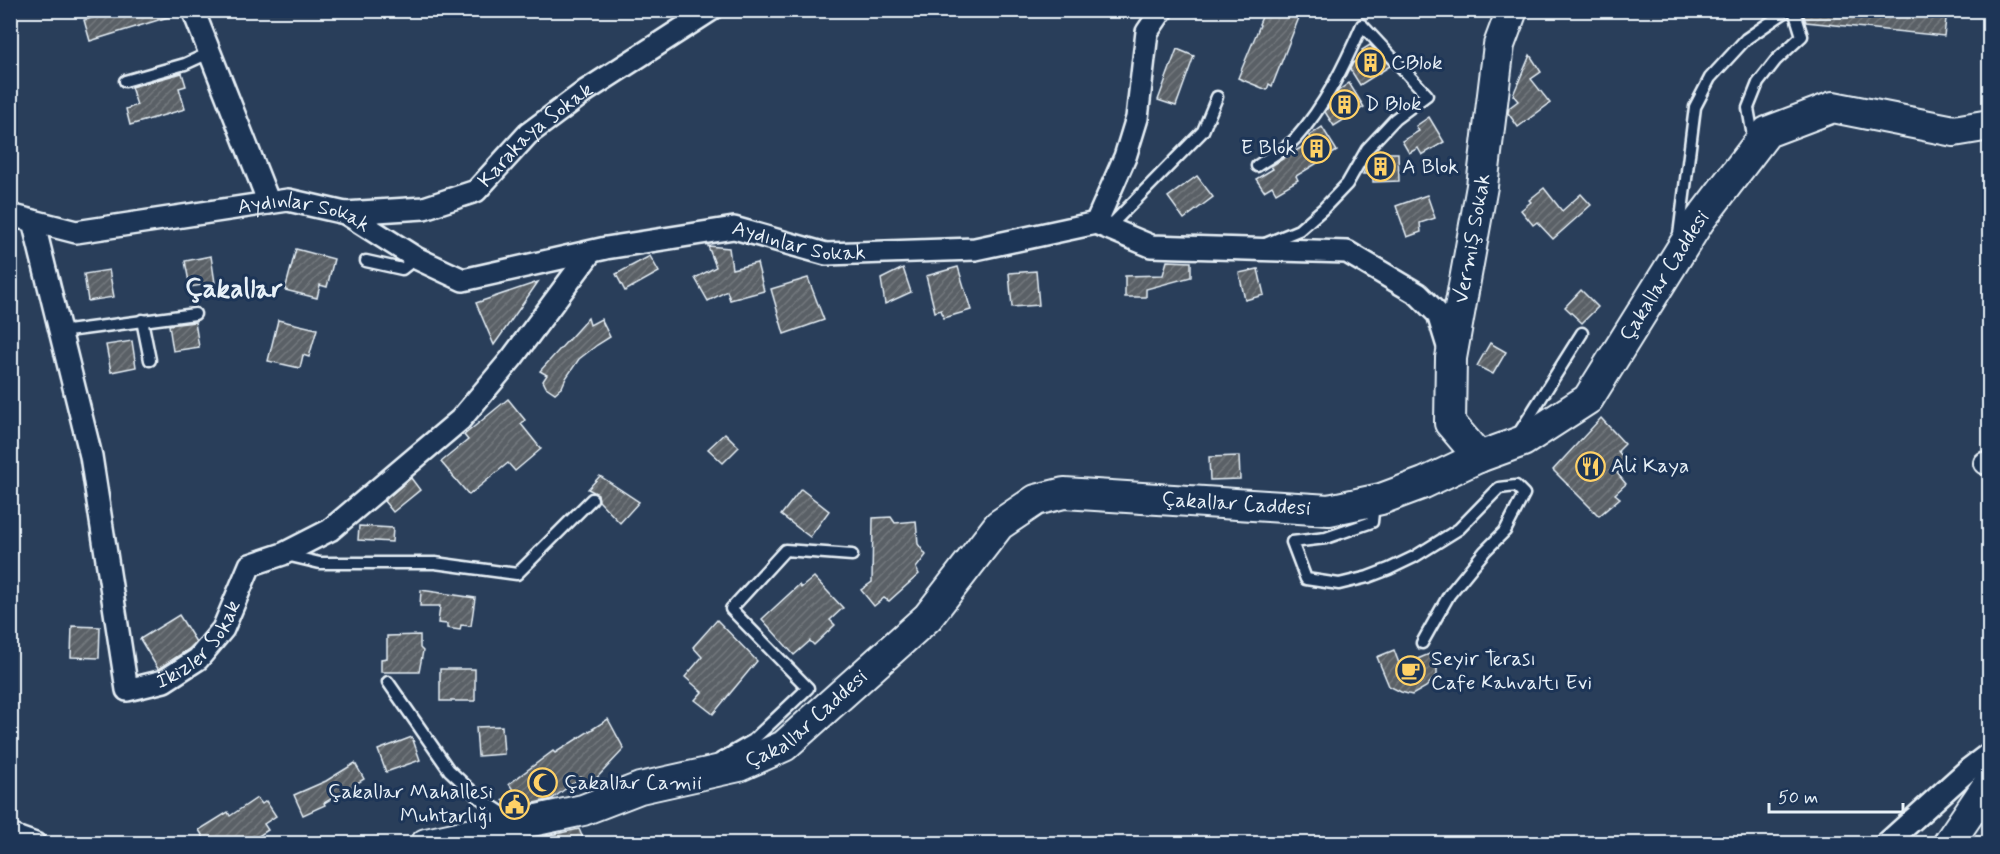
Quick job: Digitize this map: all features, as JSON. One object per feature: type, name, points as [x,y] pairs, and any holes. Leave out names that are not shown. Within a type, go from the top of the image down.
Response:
[{"type":"street","points":[[193,10],[269,203]]},
{"type":"street","name":"Karakaya Sokak","points":[[345,213],[424,208],[476,191],[528,134],[587,90],[711,10]]},
{"type":"street","points":[[1162,10],[1147,32],[1137,117],[1102,225],[1150,246],[1347,252],[1418,294],[1438,314],[1451,358]]},
{"type":"street","name":"Vermiş Sokak","points":[[1479,457],[1450,423],[1451,358],[1482,186],[1499,45],[1512,10]]},
{"type":"street","name":"Çakallar Caddesi","points":[[426,843],[583,810],[640,788],[739,766],[784,746],[928,617],[999,525],[1036,500],[1064,494],[1329,510],[1374,500],[1424,483],[1479,457],[1523,441],[1588,399],[1699,221],[1767,132],[1833,107],[1954,131],[1989,125]]},
{"type":"street","name":"Aydınlar Sokak","points":[[10,215],[76,232],[288,200],[345,213],[416,258],[463,280],[591,252],[734,228],[826,254],[975,249],[1102,225]]},
{"type":"street","name":"İkizler Sokak","points":[[33,221],[91,456],[127,690],[164,681],[198,658],[223,629],[249,564],[283,554],[330,531],[460,420],[512,358],[591,252]]},
{"type":"street","points":[[1886,843],[1989,753]]},
{"type":"street","points":[[1948,843],[1989,782]]},
{"type":"street","points":[[10,835],[35,843]]},
{"type":"lane","points":[[1676,257],[1695,106],[1710,78],[1746,39],[1788,10]]},
{"type":"lane","points":[[1755,148],[1748,108],[1758,83],[1776,60],[1802,36],[1794,10]]},
{"type":"lane","points":[[1254,249],[1299,230],[1323,209],[1347,184],[1367,149],[1395,119],[1427,95],[1362,25],[1314,115],[1294,140],[1257,166]]},
{"type":"lane","points":[[125,81],[185,64],[209,52]]},
{"type":"lane","points":[[1102,225],[1203,130],[1217,97]]},
{"type":"lane","points":[[366,261],[402,269],[416,258]]},
{"type":"lane","points":[[60,332],[195,314]]},
{"type":"lane","points":[[142,320],[150,360]]},
{"type":"lane","points":[[1510,446],[1582,333]]},
{"type":"lane","points":[[1374,500],[1372,522],[1326,538],[1292,542],[1306,579],[1339,584],[1378,573],[1414,557],[1459,528],[1499,488],[1516,486],[1524,494],[1505,531],[1485,551],[1449,595],[1422,643]]},
{"type":"lane","points":[[283,554],[320,563],[435,563],[517,574],[592,499]]},
{"type":"lane","points":[[692,776],[753,740],[808,688],[731,609],[785,549],[852,555]]},
{"type":"lane","points":[[388,682],[449,770],[478,797],[520,824]]},
{"type":"building","points":[[94,10],[177,10],[178,14],[90,41],[84,20],[96,17]]},
{"type":"building","points":[[1265,10],[1302,10],[1272,86],[1269,84],[1267,90],[1238,78]]},
{"type":"building","points":[[1802,10],[1947,10],[1944,36],[1806,22]]},
{"type":"building","name":"CBlok","points":[[1370,45],[1390,66],[1360,85],[1350,69],[1353,63],[1365,55],[1362,50]]},
{"type":"building","points":[[1177,49],[1194,56],[1176,106],[1158,100]]},
{"type":"building","points":[[1530,55],[1541,72],[1531,79],[1550,103],[1518,127],[1508,113],[1509,108],[1518,101],[1513,95]]},
{"type":"building","points":[[182,73],[186,86],[179,88],[185,109],[130,125],[126,109],[137,105],[131,87]]},
{"type":"building","name":"D Blok","points":[[1349,83],[1364,107],[1334,126],[1325,112],[1333,100],[1339,96],[1337,93],[1339,90]]},
{"type":"building","points":[[1429,117],[1444,142],[1422,155],[1418,148],[1409,153],[1402,141],[1419,131],[1416,126]]},
{"type":"building","points":[[1322,127],[1337,151],[1296,176],[1298,180],[1276,193],[1272,186],[1264,191],[1256,179],[1273,169],[1271,166],[1312,141],[1309,136]]},
{"type":"building","name":"A Blok","points":[[1382,153],[1398,153],[1399,181],[1373,182],[1373,174],[1363,174],[1370,159],[1383,159]]},
{"type":"building","points":[[1197,176],[1213,197],[1184,219],[1168,197]]},
{"type":"building","points":[[1544,188],[1562,211],[1581,194],[1591,205],[1553,239],[1537,222],[1533,225],[1521,210]]},
{"type":"building","points":[[1427,195],[1435,218],[1420,223],[1421,232],[1407,237],[1396,206]]},
{"type":"building","points":[[708,246],[729,248],[732,269],[757,263],[764,291],[730,300],[727,291],[708,301],[695,278],[716,267]]},
{"type":"building","points":[[296,249],[334,259],[327,287],[320,285],[317,298],[285,290]]},
{"type":"building","points":[[211,256],[215,283],[190,287],[185,261]]},
{"type":"building","points":[[650,256],[659,272],[625,291],[616,274]]},
{"type":"building","points":[[1167,261],[1191,262],[1191,277],[1146,289],[1146,297],[1125,297],[1125,276],[1163,275]]},
{"type":"building","points":[[958,267],[971,310],[944,318],[941,310],[935,312],[926,276]]},
{"type":"building","points":[[903,268],[911,292],[885,304],[881,279]]},
{"type":"building","points":[[1258,269],[1264,295],[1245,300],[1239,273]]},
{"type":"building","points":[[109,270],[114,297],[88,301],[84,274]]},
{"type":"building","points":[[1036,271],[1039,305],[1012,307],[1009,273]]},
{"type":"building","points":[[808,278],[824,320],[784,334],[771,289]]},
{"type":"building","points":[[538,282],[494,345],[476,303]]},
{"type":"building","points":[[1581,290],[1598,307],[1582,323],[1565,307]]},
{"type":"building","points":[[588,318],[590,325],[601,319],[610,337],[579,359],[562,387],[555,393],[546,387],[543,381],[547,375],[540,371]]},
{"type":"building","points":[[278,320],[317,329],[309,357],[303,355],[300,368],[268,361]]},
{"type":"building","points":[[195,322],[199,347],[173,351],[169,325]]},
{"type":"building","points":[[132,341],[136,367],[111,372],[106,345]]},
{"type":"building","points":[[1490,343],[1506,352],[1493,374],[1477,366]]},
{"type":"building","points":[[508,399],[525,420],[521,424],[541,449],[515,471],[508,463],[469,495],[441,462],[468,440],[464,435]]},
{"type":"building","name":"Ali Kaya","points":[[1601,418],[1625,444],[1618,451],[1627,463],[1617,473],[1626,484],[1615,494],[1620,498],[1599,516],[1553,470]]},
{"type":"building","points":[[725,433],[739,447],[723,463],[708,449]]},
{"type":"building","points":[[1239,456],[1240,479],[1210,480],[1209,457]]},
{"type":"building","points":[[600,476],[639,502],[620,523],[599,501],[598,494],[588,489]]},
{"type":"building","points":[[411,478],[420,490],[393,512],[384,501]]},
{"type":"building","points":[[801,489],[829,511],[810,537],[781,515]]},
{"type":"building","points":[[891,517],[895,523],[916,521],[918,544],[926,555],[916,568],[919,574],[889,601],[884,598],[874,606],[861,590],[872,582],[873,518]]},
{"type":"building","points":[[359,526],[393,528],[392,542],[358,540]]},
{"type":"building","points":[[814,577],[843,608],[830,620],[835,625],[814,645],[810,641],[794,655],[762,619],[799,585],[801,588]]},
{"type":"building","points":[[421,590],[475,598],[471,626],[461,625],[460,630],[447,628],[447,624],[438,623],[440,606],[420,606]]},
{"type":"building","points":[[179,615],[196,642],[158,669],[140,639]]},
{"type":"building","points":[[717,620],[757,661],[713,714],[695,700],[702,692],[685,677],[702,657],[693,647]]},
{"type":"building","points":[[72,626],[100,627],[99,658],[71,657]]},
{"type":"building","points":[[420,635],[420,648],[423,651],[419,672],[381,672],[381,659],[387,658],[387,636]]},
{"type":"building","name":"Seyir Terası Cafe Kahvaltı Evi","points":[[1394,650],[1400,666],[1432,653],[1437,675],[1426,687],[1412,695],[1389,686],[1377,657]]},
{"type":"building","points":[[440,669],[475,669],[475,701],[440,701]]},
{"type":"building","points":[[608,719],[624,749],[588,787],[581,777],[552,799],[511,808],[503,800],[514,791],[509,784],[553,751],[555,753]]},
{"type":"building","points":[[502,726],[504,754],[478,756],[476,727]]},
{"type":"building","points":[[412,737],[420,760],[386,772],[378,750]]},
{"type":"building","points":[[355,763],[364,779],[324,803],[325,805],[303,815],[294,795],[326,781]]},
{"type":"building","points":[[257,798],[262,804],[266,801],[276,816],[264,824],[268,830],[254,839],[253,836],[241,843],[207,843],[199,830],[228,812],[230,816]]},
{"type":"building","points":[[579,829],[585,843],[529,843],[546,836]]},
{"type":"place","name":"CBlok","points":[[1370,63]]},
{"type":"place","name":"D Blok","points":[[1344,104]]},
{"type":"place","name":"E Blok","points":[[1317,148]]},
{"type":"place","name":"A Blok","points":[[1381,167]]},
{"type":"place","name":"Ali Kaya","points":[[1590,466]]},
{"type":"place","name":"Seyir Terası Cafe Kahvaltı Evi","points":[[1410,671]]},
{"type":"place","name":"Çakallar Camii","points":[[543,783]]},
{"type":"place","name":"Çakallar Mahallesi Muhtarlığı","points":[[514,804]]},
{"type":"district","name":"Çakallar","points":[[234,289]]}]
